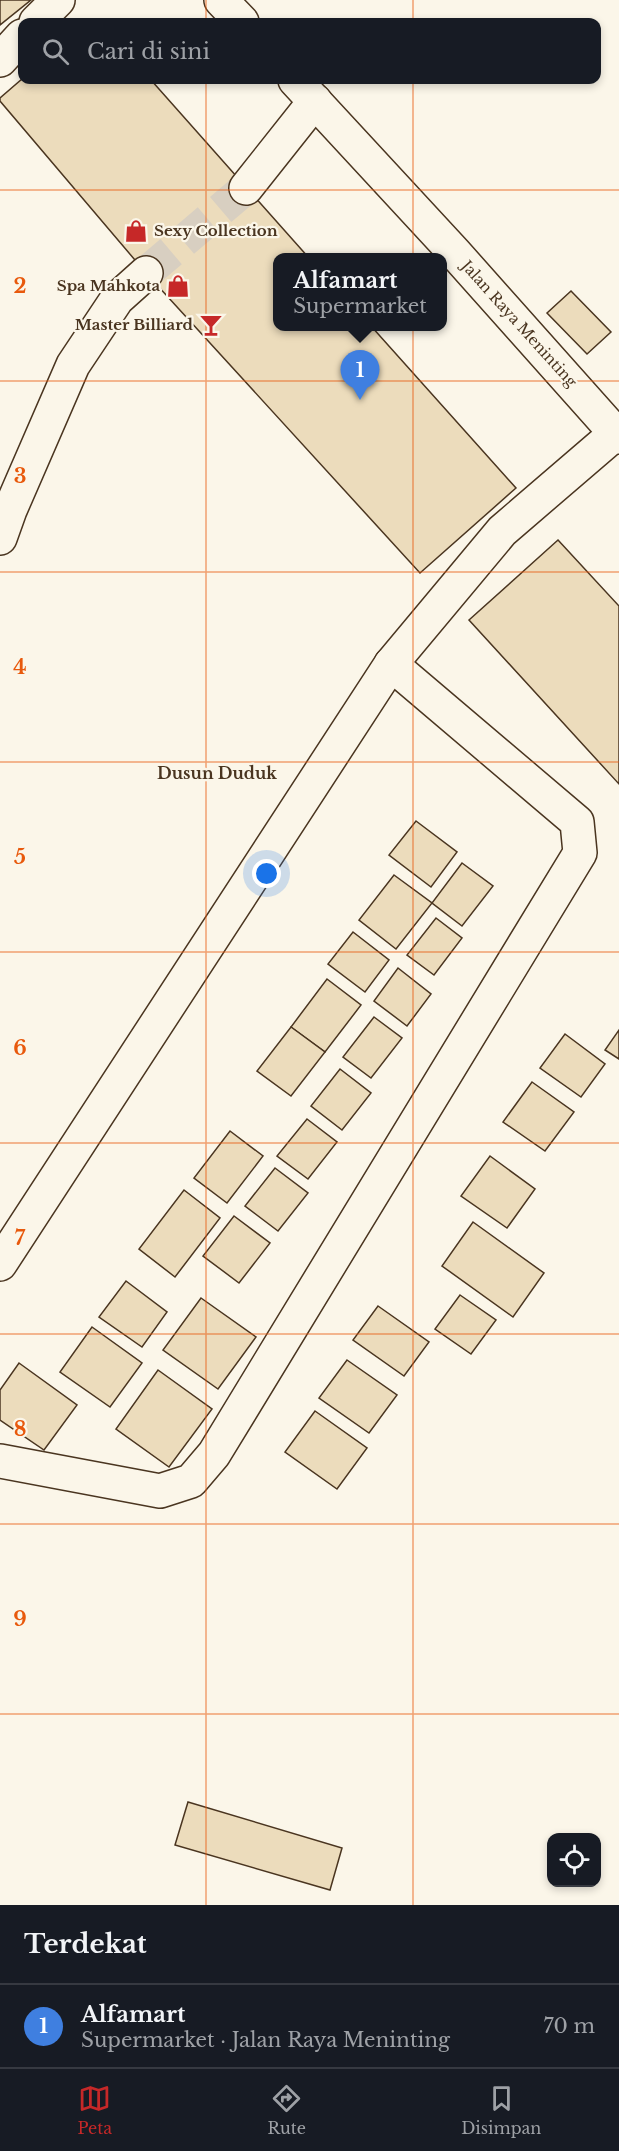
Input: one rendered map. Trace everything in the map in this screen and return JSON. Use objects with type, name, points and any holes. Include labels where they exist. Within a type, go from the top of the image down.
[{"type":"main road","points":[[40,18],[58,0]]},
{"type":"main road","points":[[0,60],[18,40]]},
{"type":"main road","points":[[246,188],[305,90]]},
{"type":"main road","name":"Jalan Raya Meninting","points":[[305,90],[455,253],[617,435]]},
{"type":"main road","points":[[0,538],[73,365],[117,299],[146,273]]},
{"type":"main road","points":[[0,1264],[391,664],[502,531],[617,435]]},
{"type":"main road","points":[[0,1461],[160,1491],[191,1481],[214,1454],[580,853],[577,822],[391,664]]},
{"type":"building","points":[[0,0],[31,0],[0,25]]},
{"type":"building","points":[[18,82],[155,84],[305,253],[273,253],[273,331],[375,331],[516,488],[420,573],[146,273],[0,101],[0,98]]},
{"type":"building","points":[[571,291],[611,332],[587,354],[547,313]]},
{"type":"building","points":[[558,540],[619,606],[619,784],[469,620]]},
{"type":"building","points":[[416,821],[457,852],[431,887],[389,855]]},
{"type":"building","points":[[462,863],[493,886],[462,926],[432,903]]},
{"type":"building","points":[[394,875],[432,903],[396,949],[359,920]]},
{"type":"building","points":[[436,918],[462,938],[434,975],[407,955]]},
{"type":"building","points":[[353,932],[389,960],[365,992],[328,964]]},
{"type":"building","points":[[398,968],[431,994],[407,1026],[374,1001]]},
{"type":"building","points":[[327,979],[361,1005],[325,1052],[291,1027]]},
{"type":"building","points":[[374,1017],[402,1038],[371,1078],[343,1057]]},
{"type":"building","points":[[291,1027],[325,1052],[291,1096],[257,1071]]},
{"type":"building","points":[[619,1030],[619,1059],[605,1050]]},
{"type":"building","points":[[565,1034],[605,1064],[581,1097],[540,1068]]},
{"type":"building","points":[[340,1069],[371,1093],[342,1130],[311,1106]]},
{"type":"building","points":[[532,1082],[574,1112],[545,1151],[503,1122]]},
{"type":"building","points":[[307,1119],[337,1142],[308,1179],[277,1156]]},
{"type":"building","points":[[230,1131],[263,1156],[227,1203],[194,1178]]},
{"type":"building","points":[[490,1156],[535,1189],[507,1228],[461,1196]]},
{"type":"building","points":[[275,1168],[308,1193],[278,1231],[245,1206]]},
{"type":"building","points":[[184,1190],[220,1218],[175,1277],[139,1249]]},
{"type":"building","points":[[234,1216],[270,1243],[239,1283],[203,1256]]},
{"type":"building","points":[[473,1222],[544,1273],[513,1317],[442,1266]]},
{"type":"building","points":[[126,1281],[167,1312],[142,1347],[99,1317]]},
{"type":"building","points":[[460,1295],[496,1320],[471,1354],[435,1329]]},
{"type":"building","points":[[201,1298],[256,1337],[218,1389],[163,1350]]},
{"type":"building","points":[[378,1306],[429,1342],[404,1376],[353,1340]]},
{"type":"building","points":[[92,1327],[142,1363],[110,1407],[60,1372]]},
{"type":"building","points":[[347,1360],[397,1395],[369,1433],[319,1398]]},
{"type":"building","points":[[19,1363],[77,1405],[44,1450],[0,1420],[0,1390]]},
{"type":"building","points":[[158,1370],[212,1409],[169,1467],[116,1429]]},
{"type":"building","points":[[315,1411],[367,1448],[337,1489],[285,1452]]},
{"type":"building","points":[[188,1802],[342,1848],[330,1890],[175,1845]]},
{"type":"tunnel","points":[[146,273],[246,188]]},
{"type":"place","name":"Sexy Collection","points":[[136,231]]},
{"type":"place","name":"Spa Mahkota","points":[[178,286]]},
{"type":"place","name":"Master Billiard","points":[[211,325]]},
{"type":"place","name":"Alfamart","points":[[360,400]]},
{"type":"district","name":"Dusun Duduk","points":[[217,773]]}]
